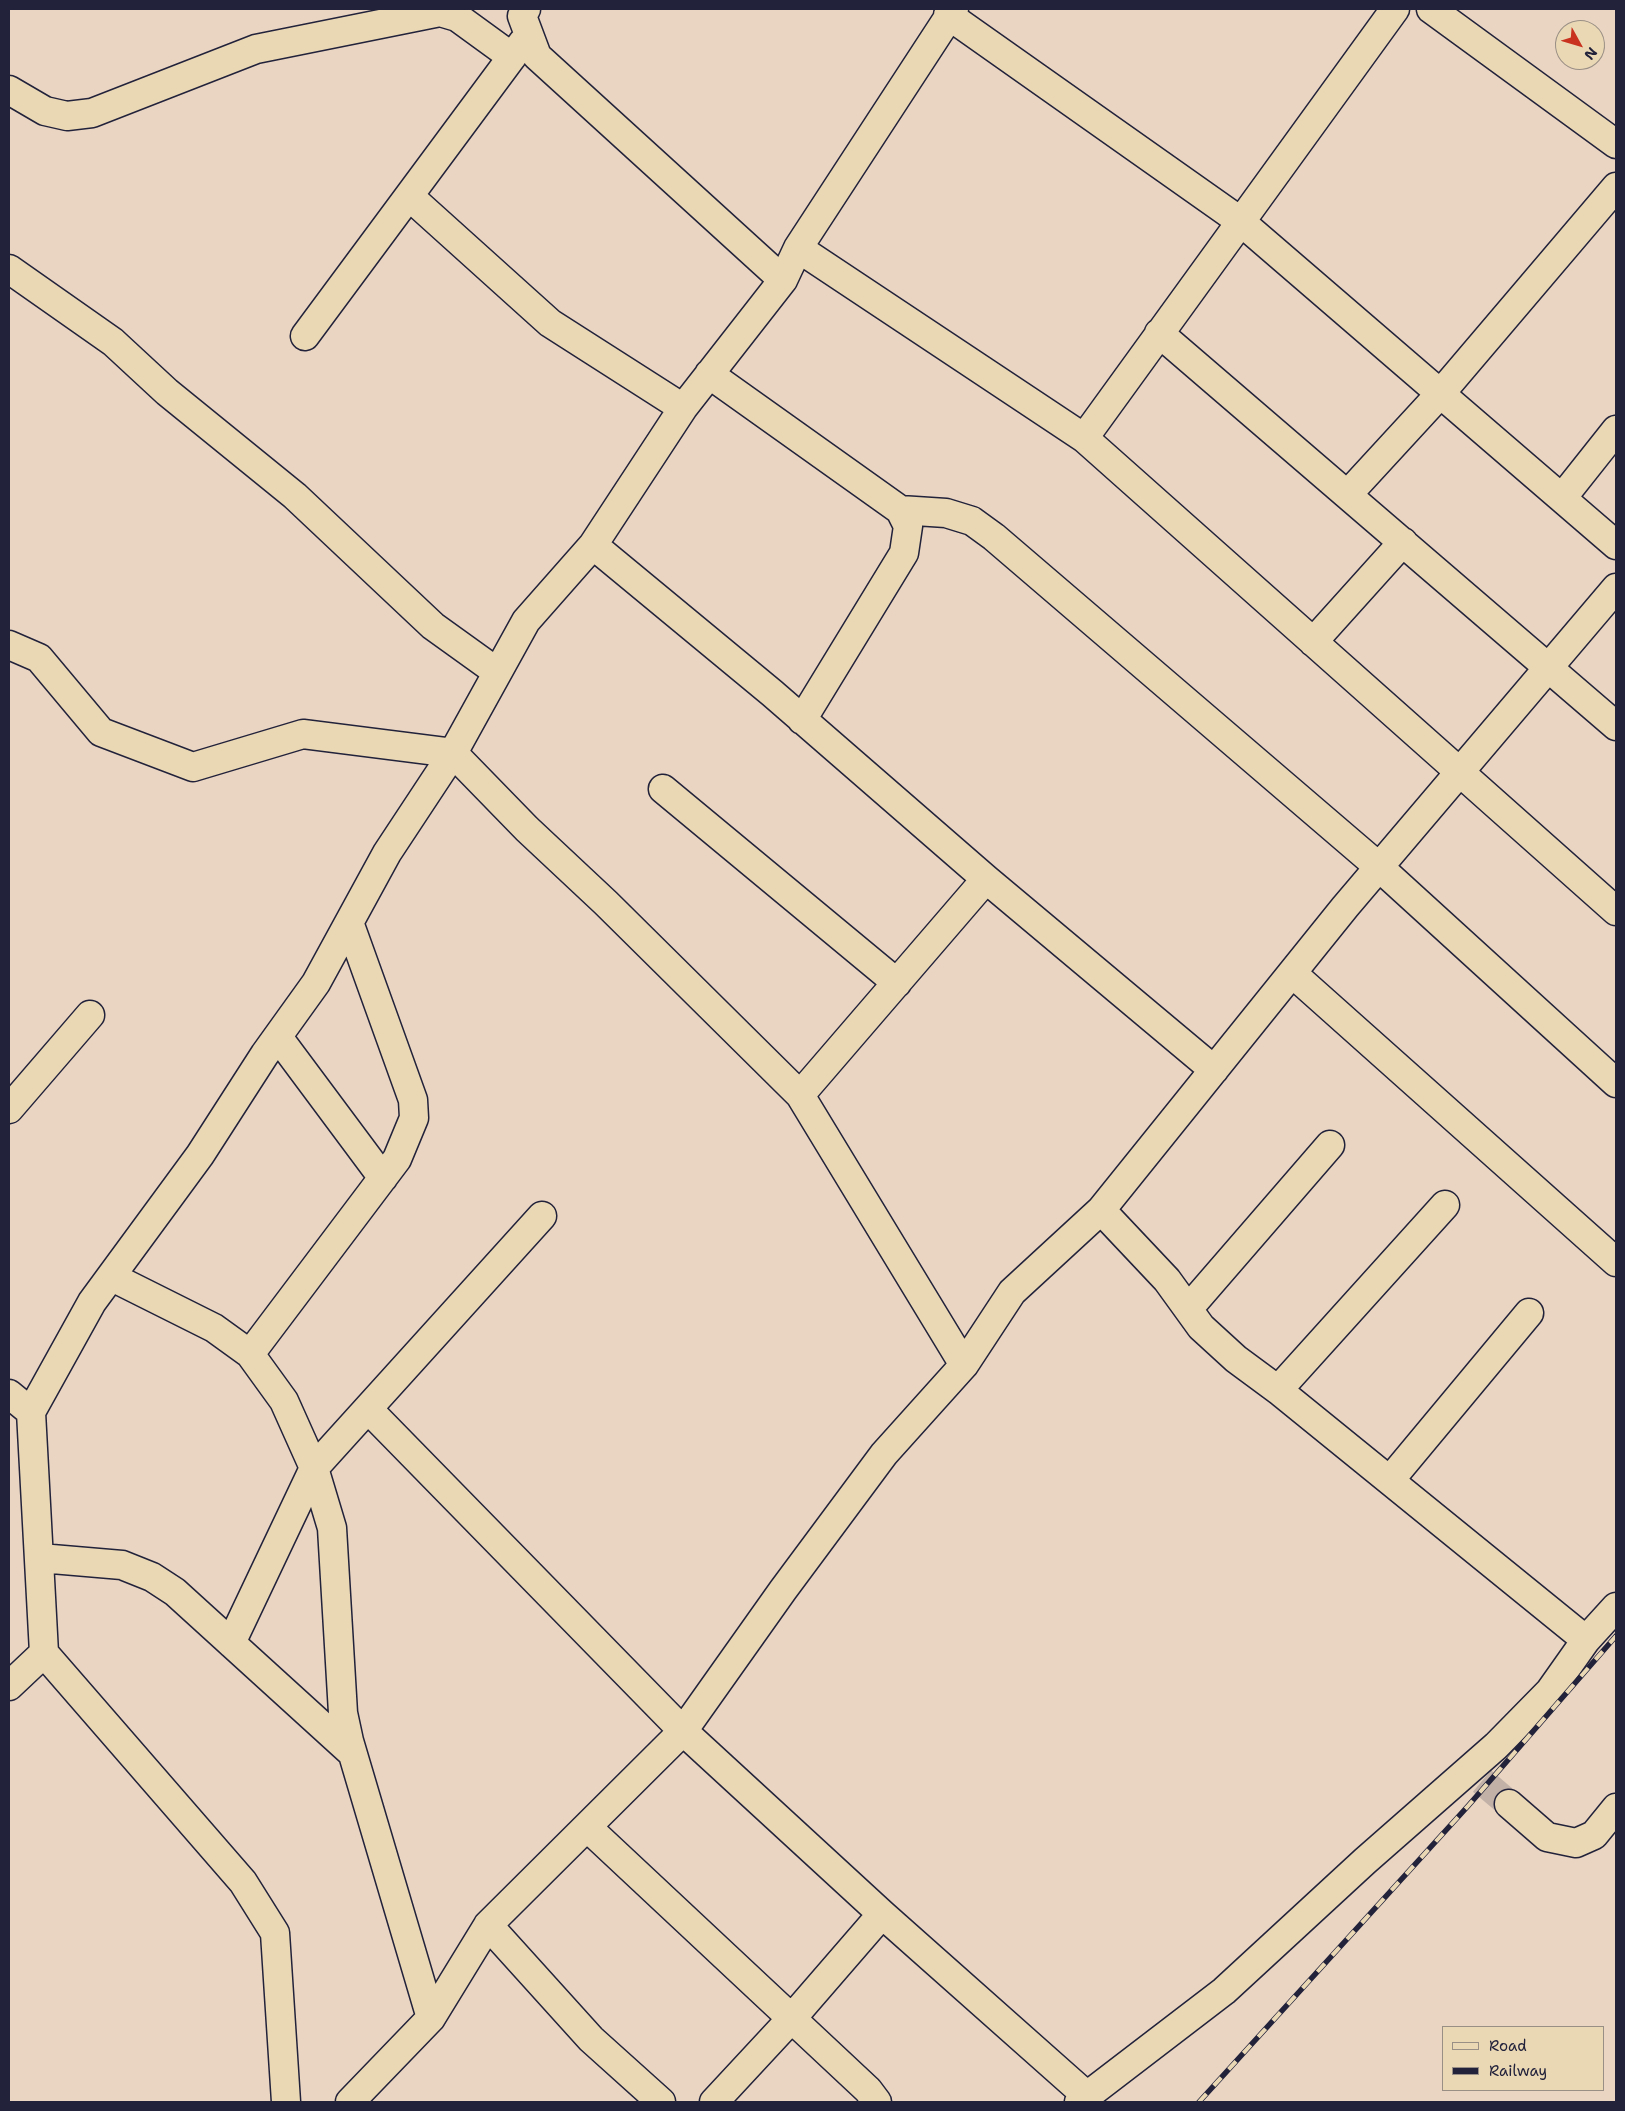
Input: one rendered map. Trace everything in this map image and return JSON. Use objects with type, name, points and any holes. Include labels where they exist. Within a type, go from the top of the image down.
[{"type":"street","points":[[1084,438],[1395,9]]},
{"type":"street","points":[[1431,9],[1616,144]]},
{"type":"street","points":[[9,90],[45,111],[67,116],[92,113],[256,49],[440,12],[457,17],[512,57]]},
{"type":"street","points":[[286,2102],[275,1933],[243,1882],[44,1653],[31,1412],[92,1302],[200,1155],[316,983],[350,925],[387,853],[453,753],[526,621],[593,545],[682,408],[783,280],[798,248],[951,12],[1240,221],[1616,545]]},
{"type":"street","points":[[527,21],[537,56],[783,280]]},
{"type":"street","points":[[305,336],[512,57],[527,21]]},
{"type":"street","points":[[1348,494],[1440,394],[1616,187]]},
{"type":"street","points":[[409,196],[550,323],[682,408]]},
{"type":"street","points":[[798,248],[1084,438],[1616,911]]},
{"type":"street","points":[[9,269],[113,342],[167,392],[295,496],[433,626],[497,672]]},
{"type":"street","points":[[1159,333],[1550,667],[1616,726]]},
{"type":"street","points":[[709,374],[900,510],[908,526],[904,553],[802,720]]},
{"type":"street","points":[[1562,498],[1616,430]]},
{"type":"street","points":[[900,510],[946,514],[972,521],[994,537],[1379,868],[1616,1083]]},
{"type":"street","points":[[1313,642],[1404,542]]},
{"type":"street","points":[[593,545],[1214,1070]]},
{"type":"street","points":[[350,2102],[430,2018],[488,1925],[683,1731],[783,1590],[884,1454],[964,1365],[1012,1292],[1102,1210],[1292,973],[1459,772],[1616,588]]},
{"type":"street","points":[[9,645],[39,658],[101,732],[193,767],[303,734],[453,753],[527,829],[606,903],[800,1096],[964,1365]]},
{"type":"street","points":[[663,789],[897,983]]},
{"type":"street","points":[[800,1096],[986,879]]},
{"type":"street","points":[[250,1354],[397,1159],[414,1118],[413,1100],[350,925]]},
{"type":"street","points":[[1292,973],[1616,1262]]},
{"type":"street","points":[[9,1109],[90,1015]]},
{"type":"street","points":[[278,1037],[383,1178]]},
{"type":"street","points":[[1188,1309],[1330,1145]]},
{"type":"street","points":[[1278,1390],[1445,1204]]},
{"type":"street","points":[[1102,1210],[1167,1280],[1201,1327],[1236,1359],[1278,1390],[1586,1640]]},
{"type":"street","points":[[231,1643],[314,1468],[542,1216]]},
{"type":"street","points":[[112,1277],[214,1328],[250,1354],[284,1401],[314,1468],[332,1528],[343,1713],[352,1753],[430,2018]]},
{"type":"street","points":[[1390,1480],[1529,1313]]},
{"type":"street","points":[[9,1394],[31,1412]]},
{"type":"street","points":[[368,1409],[683,1731],[1083,2099],[1224,1991],[1365,1861],[1476,1775],[1550,1691],[1586,1640],[1616,1607]]},
{"type":"street","points":[[40,1558],[122,1565],[152,1577],[175,1592],[352,1753]]},
{"type":"street","points":[[9,1686],[44,1653]]},
{"type":"street","points":[[1509,1804],[1548,1837],[1576,1843],[1594,1835],[1616,1808]]},
{"type":"street","points":[[587,1827],[868,2090],[877,2102]]},
{"type":"street","points":[[714,2102],[792,2018],[882,1914]]},
{"type":"street","points":[[488,1925],[591,2039],[661,2102]]},
{"type":"tunnel","points":[[1482,1781],[1509,1804]]},
{"type":"railway","points":[[1199,2102],[1468,1806],[1616,1636]]}]
